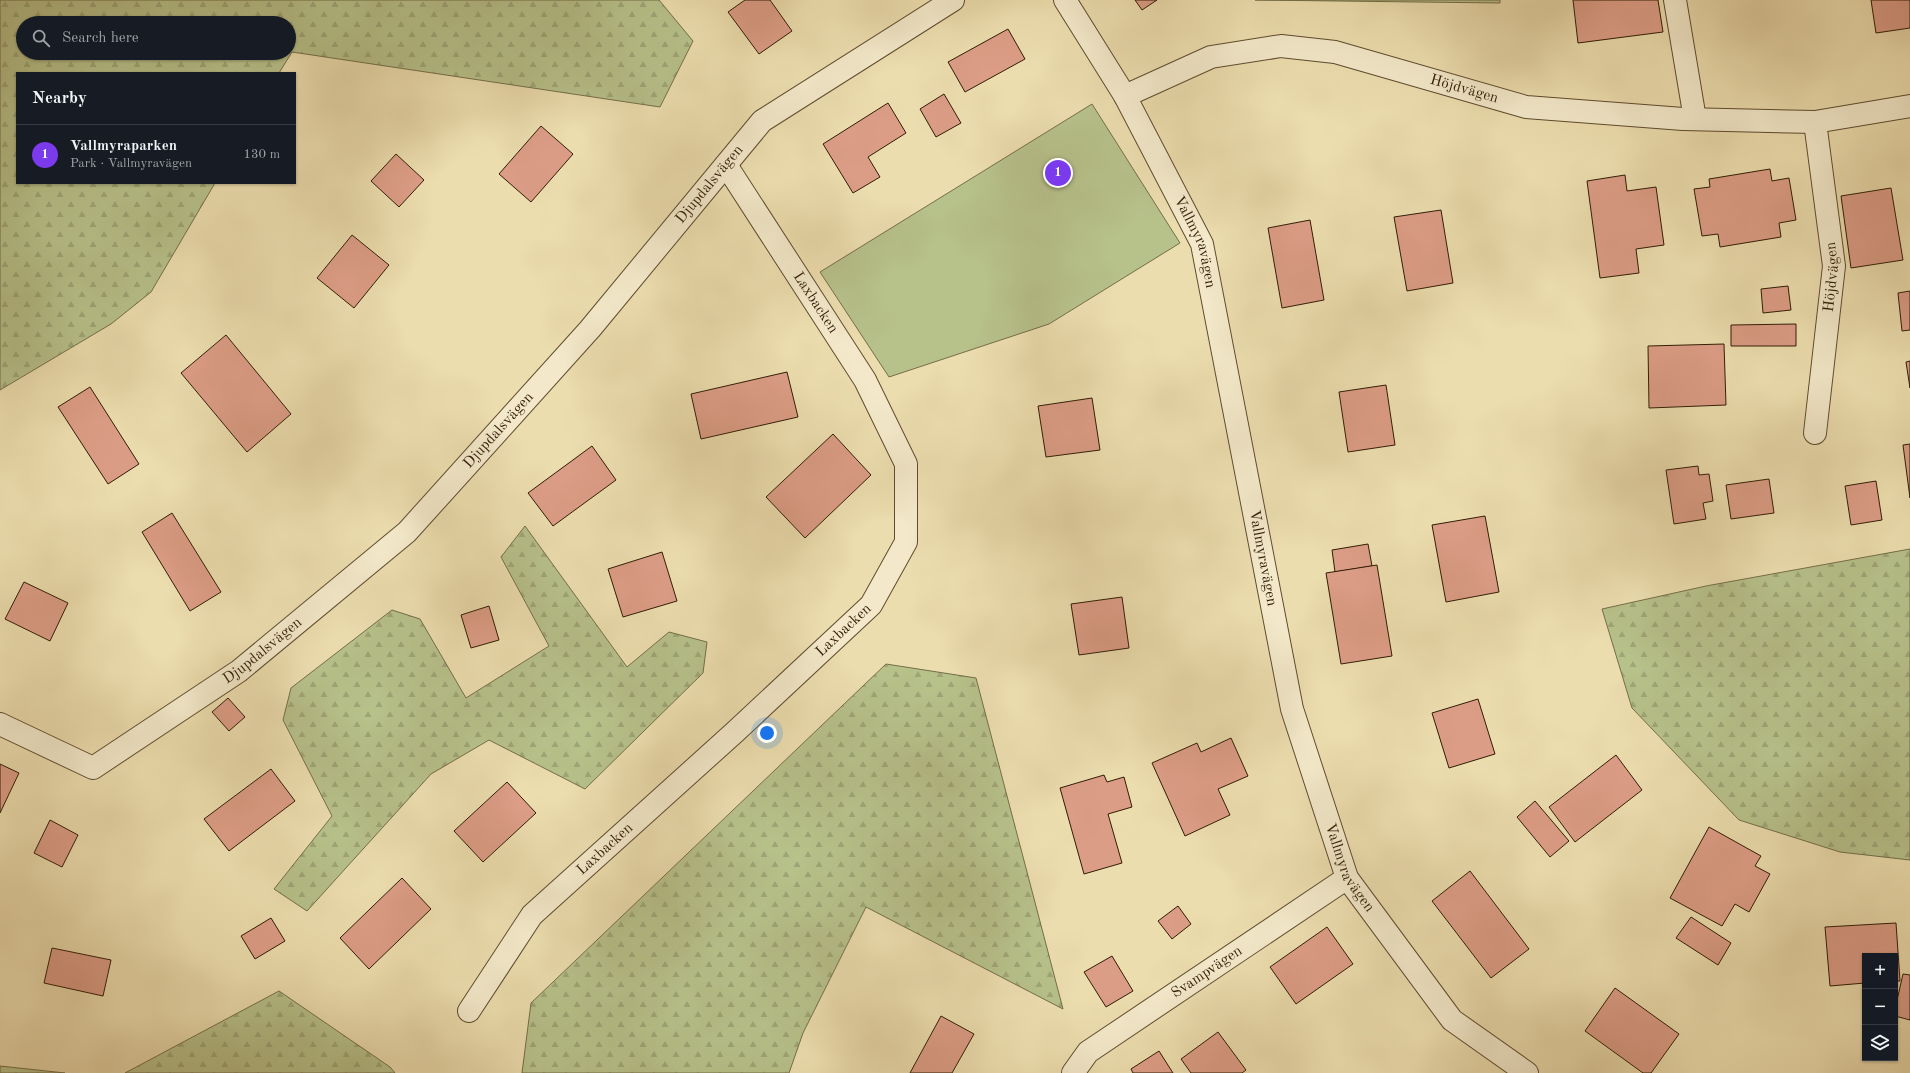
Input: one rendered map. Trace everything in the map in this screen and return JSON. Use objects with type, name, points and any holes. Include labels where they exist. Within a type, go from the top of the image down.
[{"type":"street","name":"Djupdalsvägen","points":[[0,724],[93,768],[239,671],[407,532],[590,329],[762,121],[953,0]]},
{"type":"street","name":"Vallmyravägen","points":[[1065,0],[1125,96],[1202,244],[1292,709],[1347,878],[1452,1020],[1526,1073]]},
{"type":"street","points":[[1675,0],[1695,119]]},
{"type":"street","name":"Höjdvägen","points":[[1125,96],[1211,57],[1281,46],[1335,52],[1526,107],[1695,119],[1815,122],[1910,106]]},
{"type":"street","name":"Höjdvägen","points":[[1815,122],[1834,266],[1815,433]]},
{"type":"street","name":"Laxbacken","points":[[469,1011],[532,915],[735,732],[871,605],[906,542],[906,464],[865,380],[726,165]]},
{"type":"street","name":"Svampvägen","points":[[1074,1073],[1088,1052],[1347,878]]},
{"type":"green space","points":[[0,0],[659,0],[693,41],[660,107],[296,53],[296,16],[16,16],[16,60],[287,60],[280,72],[16,72],[16,184],[214,184],[151,292],[111,324],[0,390]]},
{"type":"green space","points":[[1255,0],[1500,0],[1500,3]]},
{"type":"green space","points":[[1092,104],[1180,243],[1049,324],[889,377],[820,272]]},
{"type":"green space","points":[[525,526],[627,667],[669,632],[707,642],[703,673],[585,789],[489,740],[431,774],[307,911],[274,889],[332,816],[283,720],[291,688],[392,610],[420,619],[466,698],[549,646],[501,557]]},
{"type":"green space","points":[[1910,549],[1910,860],[1840,852],[1739,820],[1632,708],[1602,609],[1706,586]]},
{"type":"green space","points":[[886,664],[976,678],[1063,1009],[866,907],[803,1033],[789,1073],[522,1073],[531,1003]]},
{"type":"green space","points":[[279,991],[390,1067],[395,1073],[125,1073]]},
{"type":"green space","points":[[0,1066],[65,1073],[0,1073]]},
{"type":"building","points":[[745,0],[770,0],[792,31],[759,54],[728,12]]},
{"type":"building","points":[[1135,0],[1157,0],[1142,10]]},
{"type":"building","points":[[1573,0],[1658,0],[1663,32],[1578,43]]},
{"type":"building","points":[[1871,0],[1910,0],[1910,28],[1876,33]]},
{"type":"building","points":[[1008,29],[1025,59],[965,92],[948,62]]},
{"type":"building","points":[[944,94],[961,123],[936,137],[920,109]]},
{"type":"building","points":[[888,103],[906,133],[868,157],[880,177],[853,193],[823,144]]},
{"type":"building","points":[[541,126],[573,154],[531,202],[499,174]]},
{"type":"building","points":[[396,154],[424,180],[399,207],[371,181]]},
{"type":"building","points":[[1770,169],[1772,181],[1789,178],[1796,220],[1779,223],[1781,237],[1720,247],[1718,234],[1702,236],[1694,189],[1710,187],[1709,179]]},
{"type":"building","points":[[1625,175],[1627,191],[1656,187],[1664,245],[1636,249],[1639,273],[1600,278],[1587,181]]},
{"type":"building","points":[[1891,188],[1903,260],[1851,268],[1841,196]]},
{"type":"building","points":[[1441,210],[1453,283],[1407,291],[1394,217]]},
{"type":"building","points":[[1310,220],[1324,300],[1282,308],[1268,228]]},
{"type":"building","points":[[352,235],[389,265],[354,308],[317,278]]},
{"type":"building","points":[[1788,286],[1791,310],[1763,313],[1761,289]]},
{"type":"building","points":[[1910,291],[1910,330],[1902,331],[1898,293]]},
{"type":"building","points":[[1796,324],[1796,346],[1731,346],[1731,325]]},
{"type":"building","points":[[226,335],[291,414],[247,452],[181,373]]},
{"type":"building","points":[[1724,344],[1726,405],[1649,408],[1648,346]]},
{"type":"building","points":[[1910,361],[1910,388],[1906,362]]},
{"type":"building","points":[[787,372],[798,417],[701,439],[691,394]]},
{"type":"building","points":[[1386,385],[1395,445],[1348,452],[1339,392]]},
{"type":"building","points":[[90,387],[139,464],[108,484],[58,407]]},
{"type":"building","points":[[1092,398],[1100,450],[1046,457],[1038,406]]},
{"type":"building","points":[[833,434],[871,475],[805,538],[766,497]]},
{"type":"building","points":[[1910,444],[1910,498],[1903,445]]},
{"type":"building","points":[[592,446],[616,480],[553,526],[528,493]]},
{"type":"building","points":[[1698,466],[1699,475],[1709,474],[1713,501],[1703,503],[1706,519],[1674,524],[1666,470]]},
{"type":"building","points":[[1769,479],[1774,513],[1731,519],[1726,485]]},
{"type":"building","points":[[1876,481],[1882,520],[1851,525],[1845,486]]},
{"type":"building","points":[[172,513],[221,592],[190,611],[142,532]]},
{"type":"building","points":[[1485,516],[1499,592],[1446,602],[1432,525]]},
{"type":"building","points":[[1368,544],[1372,566],[1335,572],[1332,550]]},
{"type":"building","points":[[662,552],[677,601],[623,617],[608,569]]},
{"type":"building","points":[[1377,565],[1392,656],[1341,664],[1326,573]]},
{"type":"building","points":[[24,582],[68,603],[50,641],[5,619]]},
{"type":"building","points":[[1122,597],[1129,648],[1079,655],[1071,604]]},
{"type":"building","points":[[489,606],[499,640],[471,648],[461,615]]},
{"type":"building","points":[[228,698],[245,717],[229,731],[212,712]]},
{"type":"building","points":[[1478,699],[1495,754],[1449,768],[1432,713]]},
{"type":"building","points":[[1231,738],[1248,776],[1218,789],[1230,815],[1185,836],[1152,763],[1197,743],[1201,752]]},
{"type":"building","points":[[1616,755],[1642,790],[1575,842],[1549,807]]},
{"type":"building","points":[[0,764],[19,773],[0,813]]},
{"type":"building","points":[[271,769],[295,801],[229,851],[204,819]]},
{"type":"building","points":[[1104,775],[1107,782],[1124,777],[1132,807],[1108,814],[1122,863],[1084,874],[1060,788]]},
{"type":"building","points":[[507,782],[536,813],[483,862],[454,831]]},
{"type":"building","points":[[1535,801],[1569,841],[1550,857],[1517,817]]},
{"type":"building","points":[[50,820],[78,835],[62,867],[34,853]]},
{"type":"building","points":[[1709,827],[1761,856],[1755,866],[1770,874],[1749,912],[1735,904],[1722,926],[1670,898]]},
{"type":"building","points":[[1470,871],[1529,949],[1491,978],[1432,901]]},
{"type":"building","points":[[402,878],[431,909],[369,969],[340,938]]},
{"type":"building","points":[[1178,906],[1191,924],[1172,939],[1158,921]]},
{"type":"building","points":[[1691,917],[1731,943],[1718,965],[1676,938]]},
{"type":"building","points":[[271,918],[285,941],[255,959],[241,936]]},
{"type":"building","points":[[1896,923],[1900,981],[1898,981],[1898,953],[1862,953],[1862,983],[1830,986],[1825,927]]},
{"type":"building","points":[[1327,927],[1353,964],[1296,1004],[1270,967]]},
{"type":"building","points":[[52,948],[111,960],[103,996],[44,983]]},
{"type":"building","points":[[1112,956],[1133,991],[1106,1007],[1084,972]]},
{"type":"building","points":[[1903,974],[1910,975],[1910,1020],[1898,1017],[1898,996]]},
{"type":"building","points":[[1615,988],[1679,1034],[1651,1073],[1643,1073],[1585,1031]]},
{"type":"building","points":[[941,1016],[974,1034],[952,1073],[910,1073]]},
{"type":"building","points":[[1218,1032],[1246,1070],[1242,1073],[1191,1073],[1181,1059]]},
{"type":"building","points":[[1159,1051],[1173,1073],[1133,1073],[1131,1069]]},
{"type":"place","name":"Vallmyraparken","points":[[1058,173]]}]
